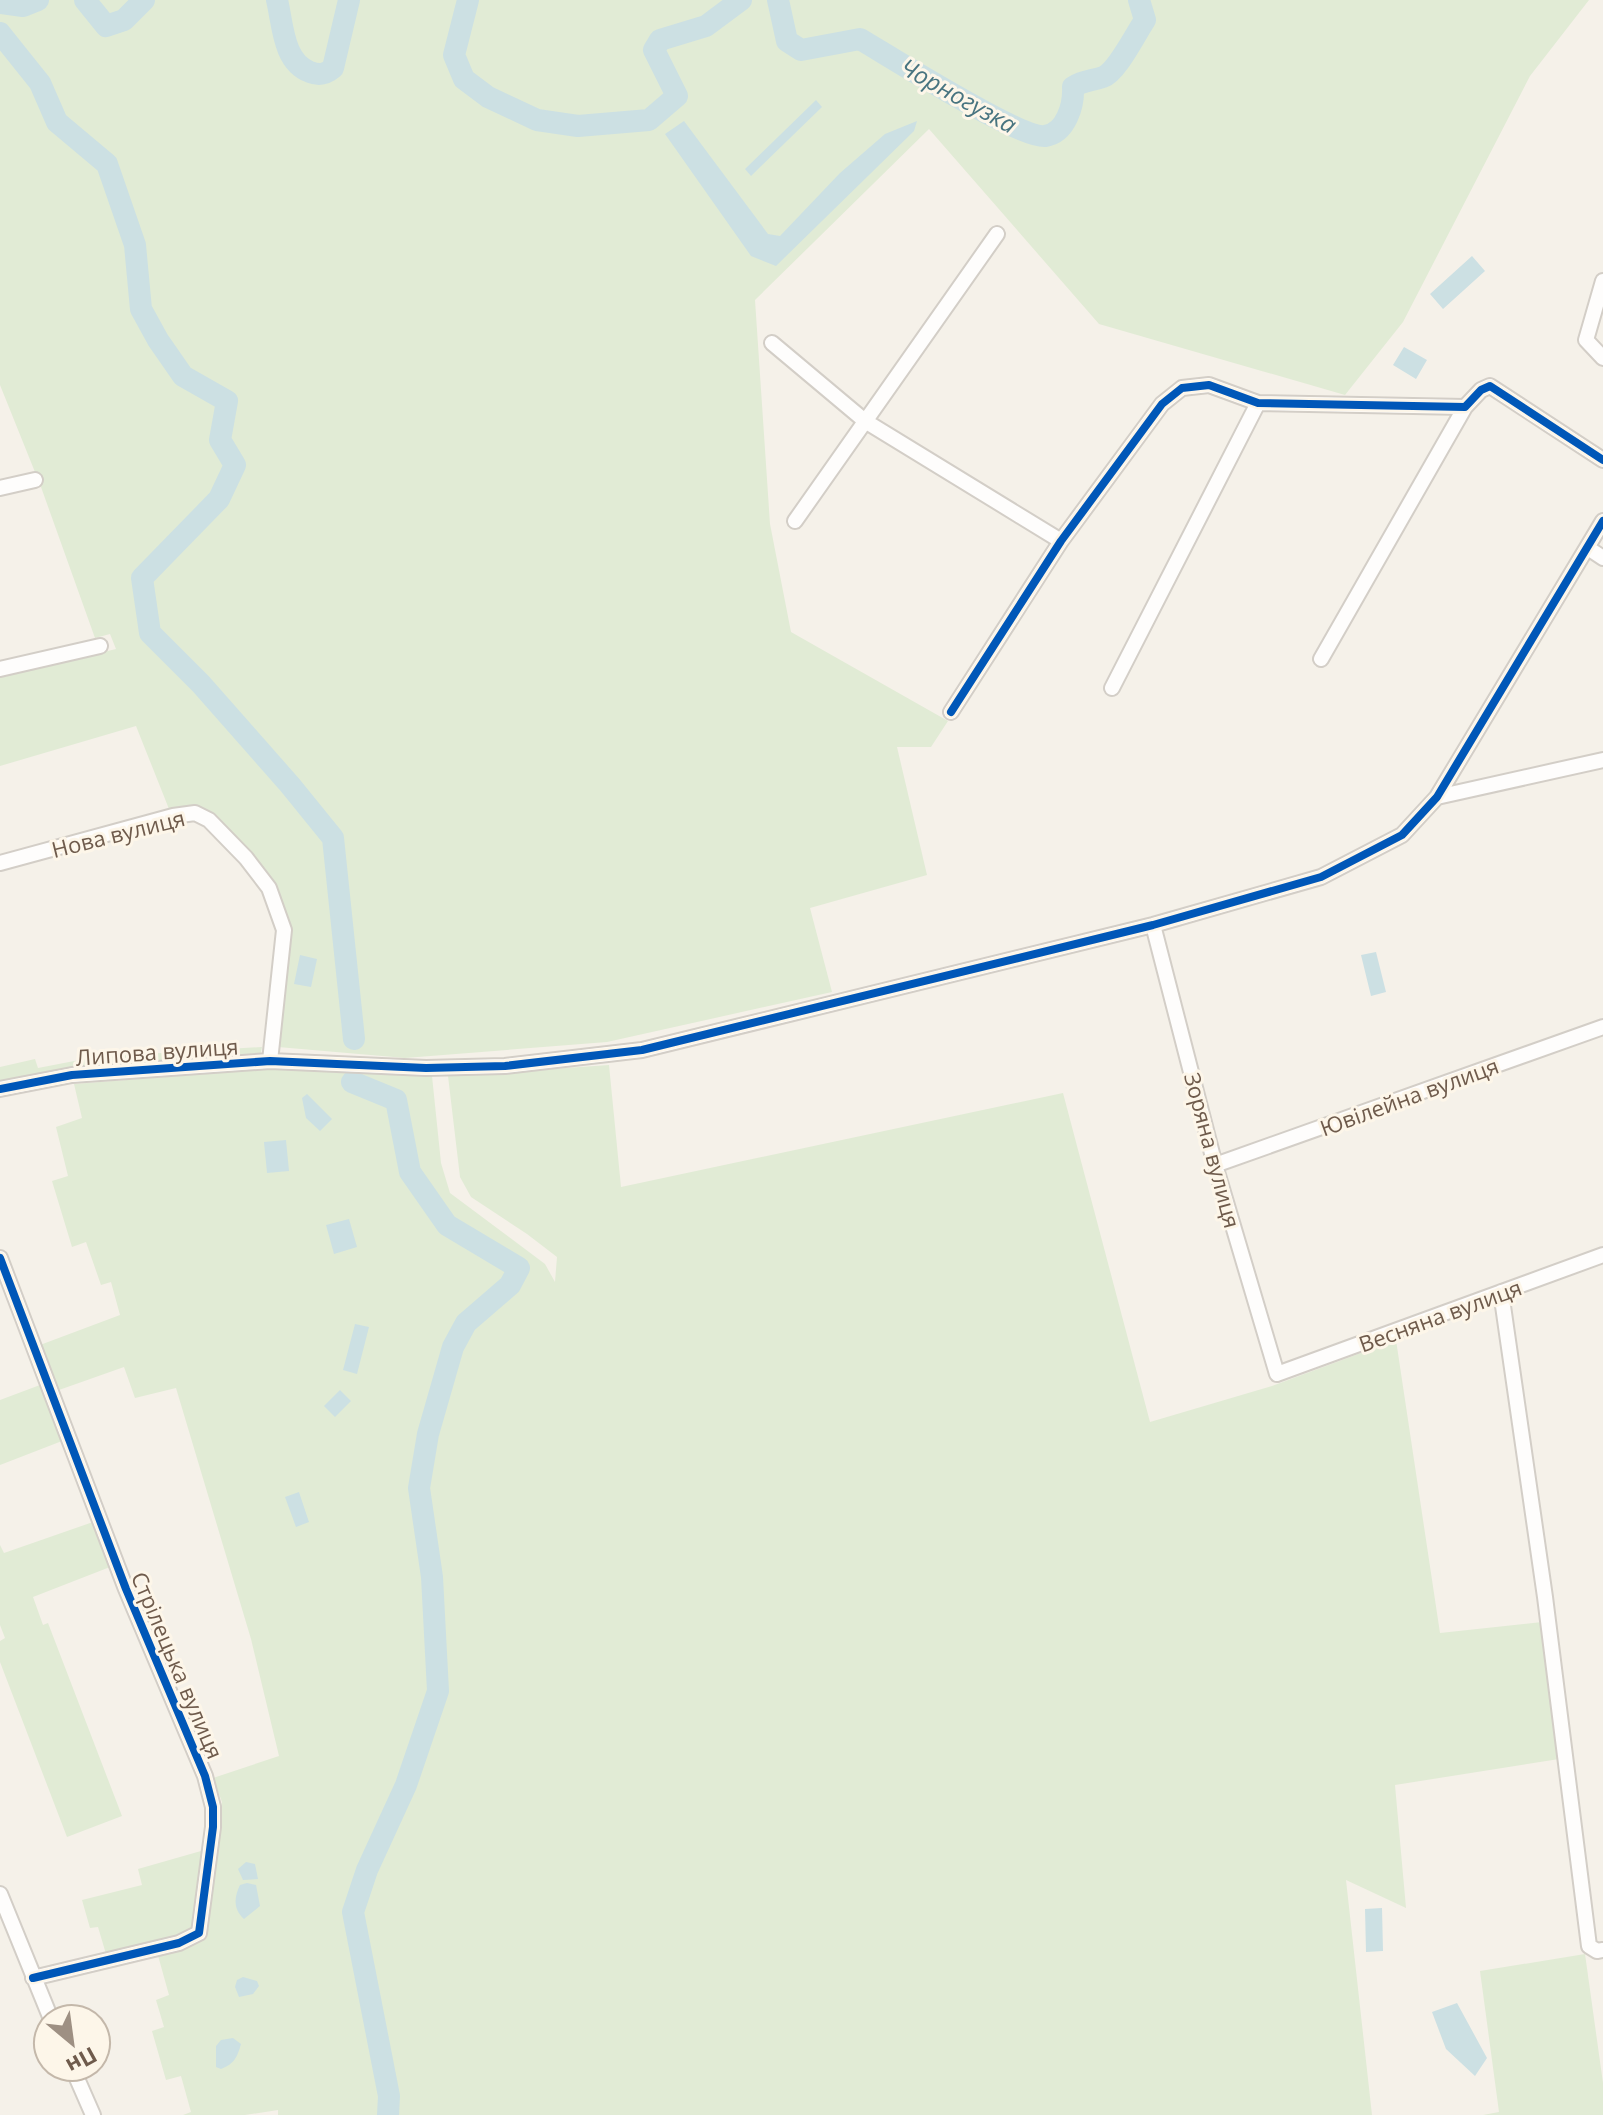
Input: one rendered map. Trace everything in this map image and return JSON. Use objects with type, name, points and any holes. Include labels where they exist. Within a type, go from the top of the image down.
[{"type":"street","points":[[795,521],[997,234]]},
{"type":"street","points":[[1603,281],[1586,340],[1603,358]]},
{"type":"street","points":[[772,343],[865,421],[1061,541]]},
{"type":"street","points":[[951,712],[1061,541],[1162,404],[1182,388],[1209,385],[1258,403],[1465,407]]},
{"type":"street","points":[[1321,659],[1465,407],[1481,390],[1490,386],[1603,460]]},
{"type":"street","points":[[1112,688],[1258,403]]},
{"type":"street","points":[[0,488],[35,480]]},
{"type":"street","name":"Липова вулиця","points":[[0,1089],[72,1075],[270,1061],[426,1068],[505,1066],[642,1050],[1153,925],[1321,877],[1402,835],[1437,797],[1603,521]]},
{"type":"street","points":[[1588,548],[1603,558]]},
{"type":"street","points":[[0,669],[100,646]]},
{"type":"street","points":[[1437,797],[1603,760]]},
{"type":"street","name":"Нова вулиця","points":[[0,863],[173,816],[195,813],[209,820],[246,858],[269,888],[284,930],[270,1061]]},
{"type":"street","name":"Зоряна вулиця","points":[[1153,925],[1215,1165],[1277,1374]]},
{"type":"street","name":"Ювілейна вулиця","points":[[1215,1165],[1603,1027]]},
{"type":"street","name":"Весняна вулиця","points":[[1277,1374],[1603,1255]]},
{"type":"street","name":"Стрілецька вулиця","points":[[0,1258],[126,1589],[205,1776],[213,1807],[211,1849],[199,1933],[179,1943],[33,1978]]},
{"type":"street","points":[[1501,1292],[1545,1597],[1589,1946],[1597,1951],[1603,1950]]},
{"type":"street","points":[[0,1894],[44,2003]]},
{"type":"street","points":[[79,2083],[93,2115]]},
{"type":"green space","points":[[0,0],[1589,0],[1530,76],[1403,322],[1345,395],[1099,324],[929,129],[755,300],[770,524],[791,632],[948,721],[931,747],[897,747],[927,875],[810,908],[832,992],[607,1042],[405,1058],[278,1047],[292,930],[276,885],[251,851],[212,815],[194,806],[169,809],[136,726],[0,766],[0,677],[116,649],[110,634],[95,638],[41,487],[0,385]]},
{"type":"green space","points":[[262,1047],[260,1056],[0,1083],[0,1067],[35,1059],[38,1068],[95,1057]]},
{"type":"green space","points":[[609,1065],[621,1187],[1063,1093],[1150,1422],[1272,1386],[1396,1340],[1440,1633],[1542,1622],[1559,1759],[1395,1785],[1406,1908],[1346,1880],[1372,2115],[278,2115],[278,2110],[245,2115],[183,2115],[191,2112],[181,2076],[166,2080],[152,2031],[164,2027],[156,2000],[169,1995],[157,1952],[192,1943],[215,1851],[222,1802],[213,1778],[279,1756],[251,1639],[176,1388],[135,1398],[124,1367],[59,1390],[40,1345],[120,1315],[111,1282],[101,1285],[86,1242],[72,1247],[52,1181],[68,1176],[56,1127],[82,1118],[74,1084],[268,1069],[432,1076],[441,1163],[450,1193],[545,1264],[555,1282],[557,1257],[471,1197],[460,1177],[448,1076]]},
{"type":"green space","points":[[40,1385],[62,1441],[0,1465],[0,1400]]},
{"type":"green space","points":[[93,1522],[110,1567],[33,1597],[43,1625],[48,1623],[122,1816],[67,1837],[0,1662],[0,1641],[5,1638],[0,1625],[0,1545],[4,1553]]},
{"type":"green space","points":[[208,1849],[199,1923],[189,1937],[106,1954],[98,1927],[90,1928],[82,1900],[142,1885],[138,1869]]},
{"type":"green space","points":[[1585,1954],[1603,2083],[1603,2115],[1483,2115],[1499,2112],[1480,1971]]},
{"type":"shaded area","points":[[816,100],[822,107],[751,176],[745,169]]},
{"type":"shaded area","points":[[684,121],[768,234],[780,236],[840,173],[885,134],[917,121],[914,131],[776,266],[751,256],[665,134]]},
{"type":"shaded area","points":[[1472,256],[1485,271],[1443,309],[1430,294]]},
{"type":"shaded area","points":[[1404,347],[1427,360],[1416,379],[1393,365]]},
{"type":"shaded area","points":[[1376,952],[1386,992],[1371,996],[1361,955]]},
{"type":"shaded area","points":[[300,955],[317,959],[311,987],[294,984]]},
{"type":"shaded area","points":[[307,1094],[332,1119],[320,1131],[306,1118],[302,1098]]},
{"type":"shaded area","points":[[286,1140],[289,1171],[267,1173],[264,1142]]},
{"type":"shaded area","points":[[349,1219],[357,1247],[334,1254],[326,1225]]},
{"type":"shaded area","points":[[355,1324],[369,1327],[357,1374],[343,1370]]},
{"type":"shaded area","points":[[340,1390],[351,1401],[335,1417],[324,1406]]},
{"type":"shaded area","points":[[299,1492],[309,1522],[296,1527],[285,1497]]},
{"type":"shaded area","points":[[246,1862],[255,1864],[258,1879],[243,1880],[238,1869]]},
{"type":"shaded area","points":[[240,1885],[256,1885],[260,1906],[244,1919],[236,1907],[236,1898]]},
{"type":"shaded area","points":[[1382,1908],[1383,1951],[1366,1952],[1365,1909]]},
{"type":"shaded area","points":[[243,1977],[257,1981],[259,1986],[253,1994],[239,1997],[235,1987],[237,1980]]},
{"type":"shaded area","points":[[1457,2003],[1487,2058],[1475,2076],[1446,2049],[1432,2012]]},
{"type":"shaded area","points":[[233,2038],[241,2044],[236,2057],[221,2069],[216,2067],[216,2046],[221,2040]]},
{"type":"waterway","name":"Чорногузка","points":[[0,3],[23,6],[38,0]]},
{"type":"waterway","name":"Чорногузка","points":[[85,0],[106,26],[124,20],[144,0]]},
{"type":"waterway","name":"Чорногузка","points":[[277,0],[283,31],[294,60],[310,72],[320,74],[333,68],[349,0]]},
{"type":"waterway","name":"Чорногузка","points":[[468,0],[454,55],[464,79],[488,97],[537,120],[578,126],[649,120],[677,96],[654,50],[660,40],[706,26],[741,0]]},
{"type":"waterway","name":"Чорногузка","points":[[778,0],[787,41],[801,50],[860,39],[983,111],[1031,133],[1045,136],[1063,124],[1072,102],[1073,87],[1103,77],[1120,60],[1145,20],[1139,0]]},
{"type":"waterway","points":[[0,33],[40,83],[57,122],[107,164],[135,245],[141,309],[158,340],[183,376],[227,401],[220,440],[235,465],[219,499],[142,578],[150,633],[201,684],[333,838],[354,1039]]},
{"type":"waterway","points":[[352,1082],[396,1100],[410,1172],[447,1225],[519,1268],[510,1285],[466,1323],[453,1347],[428,1434],[419,1488],[432,1577],[438,1691],[406,1785],[367,1870],[353,1912],[389,2096],[388,2115]]},
{"type":"cycle path","points":[[951,712],[1061,541],[1162,404],[1182,388],[1209,385],[1258,403],[1465,407],[1481,390],[1490,386],[1603,460]]},
{"type":"cycle path","points":[[0,1089],[72,1075],[270,1061],[426,1068],[505,1066],[642,1050],[1153,925],[1321,877],[1402,835],[1437,797],[1603,521]]},
{"type":"cycle path","points":[[0,1258],[126,1589],[205,1776],[213,1807],[199,1933],[179,1943],[33,1978]]}]
